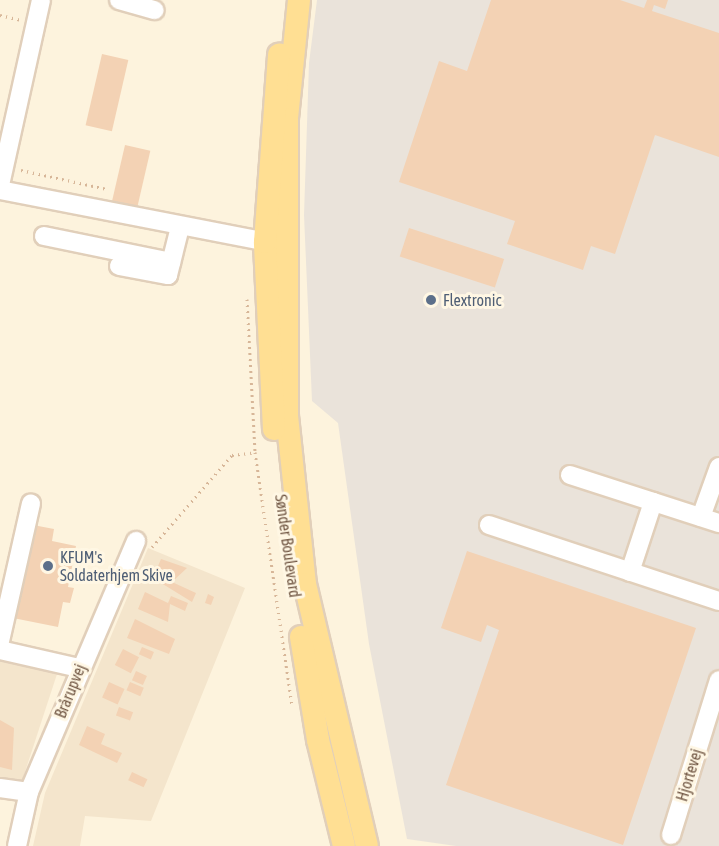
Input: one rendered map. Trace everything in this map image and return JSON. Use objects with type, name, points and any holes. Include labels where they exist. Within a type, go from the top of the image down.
[{"type":"main road","name":"Sønder Boulevard","points":[[286,0],[274,92],[275,243],[269,378],[284,535],[318,741],[345,846]]},
{"type":"main road","name":"Sønder Boulevard","points":[[298,0],[275,243],[287,416],[305,584],[367,846]]},
{"type":"street","points":[[0,185],[41,0]]},
{"type":"street","points":[[119,0],[155,10]]},
{"type":"street","points":[[0,190],[125,218],[275,243]]},
{"type":"street","points":[[118,266],[168,275],[180,227]]},
{"type":"street","points":[[44,236],[171,262]]},
{"type":"street","points":[[701,517],[718,465]]},
{"type":"street","points":[[570,475],[719,523]]},
{"type":"street","points":[[0,641],[31,502]]},
{"type":"street","points":[[630,572],[653,502]]},
{"type":"street","points":[[489,525],[719,601]]},
{"type":"street","name":"Brårupvej","points":[[17,846],[29,792],[79,668],[136,541]]},
{"type":"street","points":[[0,650],[79,668]]},
{"type":"street","name":"Hjortevej","points":[[670,835],[719,680]]},
{"type":"street","points":[[0,788],[29,792]]},
{"type":"path","points":[[0,15],[35,23]]},
{"type":"path","points":[[5,167],[107,189]]},
{"type":"path","points":[[247,292],[255,452],[293,714]]},
{"type":"path","points":[[136,541],[153,548],[232,455],[255,452]]},
{"type":"shaded area","points":[[317,0],[719,0],[719,846],[456,846],[407,839],[369,644],[338,423],[312,401],[304,215],[309,63]]},
{"type":"shaded area","points":[[148,548],[245,588],[151,821],[85,816],[80,846],[33,846],[45,793]]},
{"type":"shaded area","points":[[0,661],[57,674],[22,781],[0,778]]},
{"type":"building","points":[[491,0],[620,0],[644,8],[647,0],[668,0],[665,9],[654,5],[652,11],[719,33],[719,157],[655,135],[615,254],[591,246],[583,270],[507,244],[515,221],[399,182],[439,61],[467,71]]},
{"type":"building","points":[[102,54],[128,60],[112,131],[86,125]]},
{"type":"building","points":[[125,145],[150,151],[137,208],[112,202]]},
{"type":"building","points":[[409,228],[504,259],[495,287],[400,257]]},
{"type":"building","name":"KFUM's Soldaterhjem Skive","points":[[33,525],[54,529],[52,541],[76,546],[68,587],[74,588],[70,603],[63,602],[58,627],[13,618]]},
{"type":"building","points":[[467,551],[696,628],[623,845],[446,785],[499,630],[487,625],[481,642],[441,628]]},
{"type":"building","points":[[161,559],[187,568],[172,582],[196,593],[192,602],[153,578]]},
{"type":"building","points":[[145,592],[168,603],[171,596],[188,603],[185,611],[170,604],[168,622],[138,609]]},
{"type":"building","points":[[208,594],[214,597],[211,605],[205,603]]},
{"type":"building","points":[[135,619],[175,639],[169,654],[127,638]]},
{"type":"building","points":[[142,647],[154,652],[151,659],[139,654]]},
{"type":"building","points":[[123,649],[139,657],[131,673],[115,665]]},
{"type":"building","points":[[136,671],[147,676],[143,685],[132,680]]},
{"type":"building","points":[[109,682],[125,689],[118,704],[102,698]]},
{"type":"building","points":[[130,682],[144,688],[140,696],[126,690]]},
{"type":"building","points":[[119,707],[133,712],[130,721],[116,715]]},
{"type":"building","points":[[0,720],[14,728],[12,770],[0,767]]},
{"type":"building","points":[[87,726],[105,734],[101,744],[122,753],[117,763],[79,745]]},
{"type":"building","points":[[132,772],[147,779],[144,787],[128,780]]},
{"type":"place","name":"Flextronic","points":[[431,300]]},
{"type":"place","name":"KFUM's Soldaterhjem Skive","points":[[48,566]]}]
